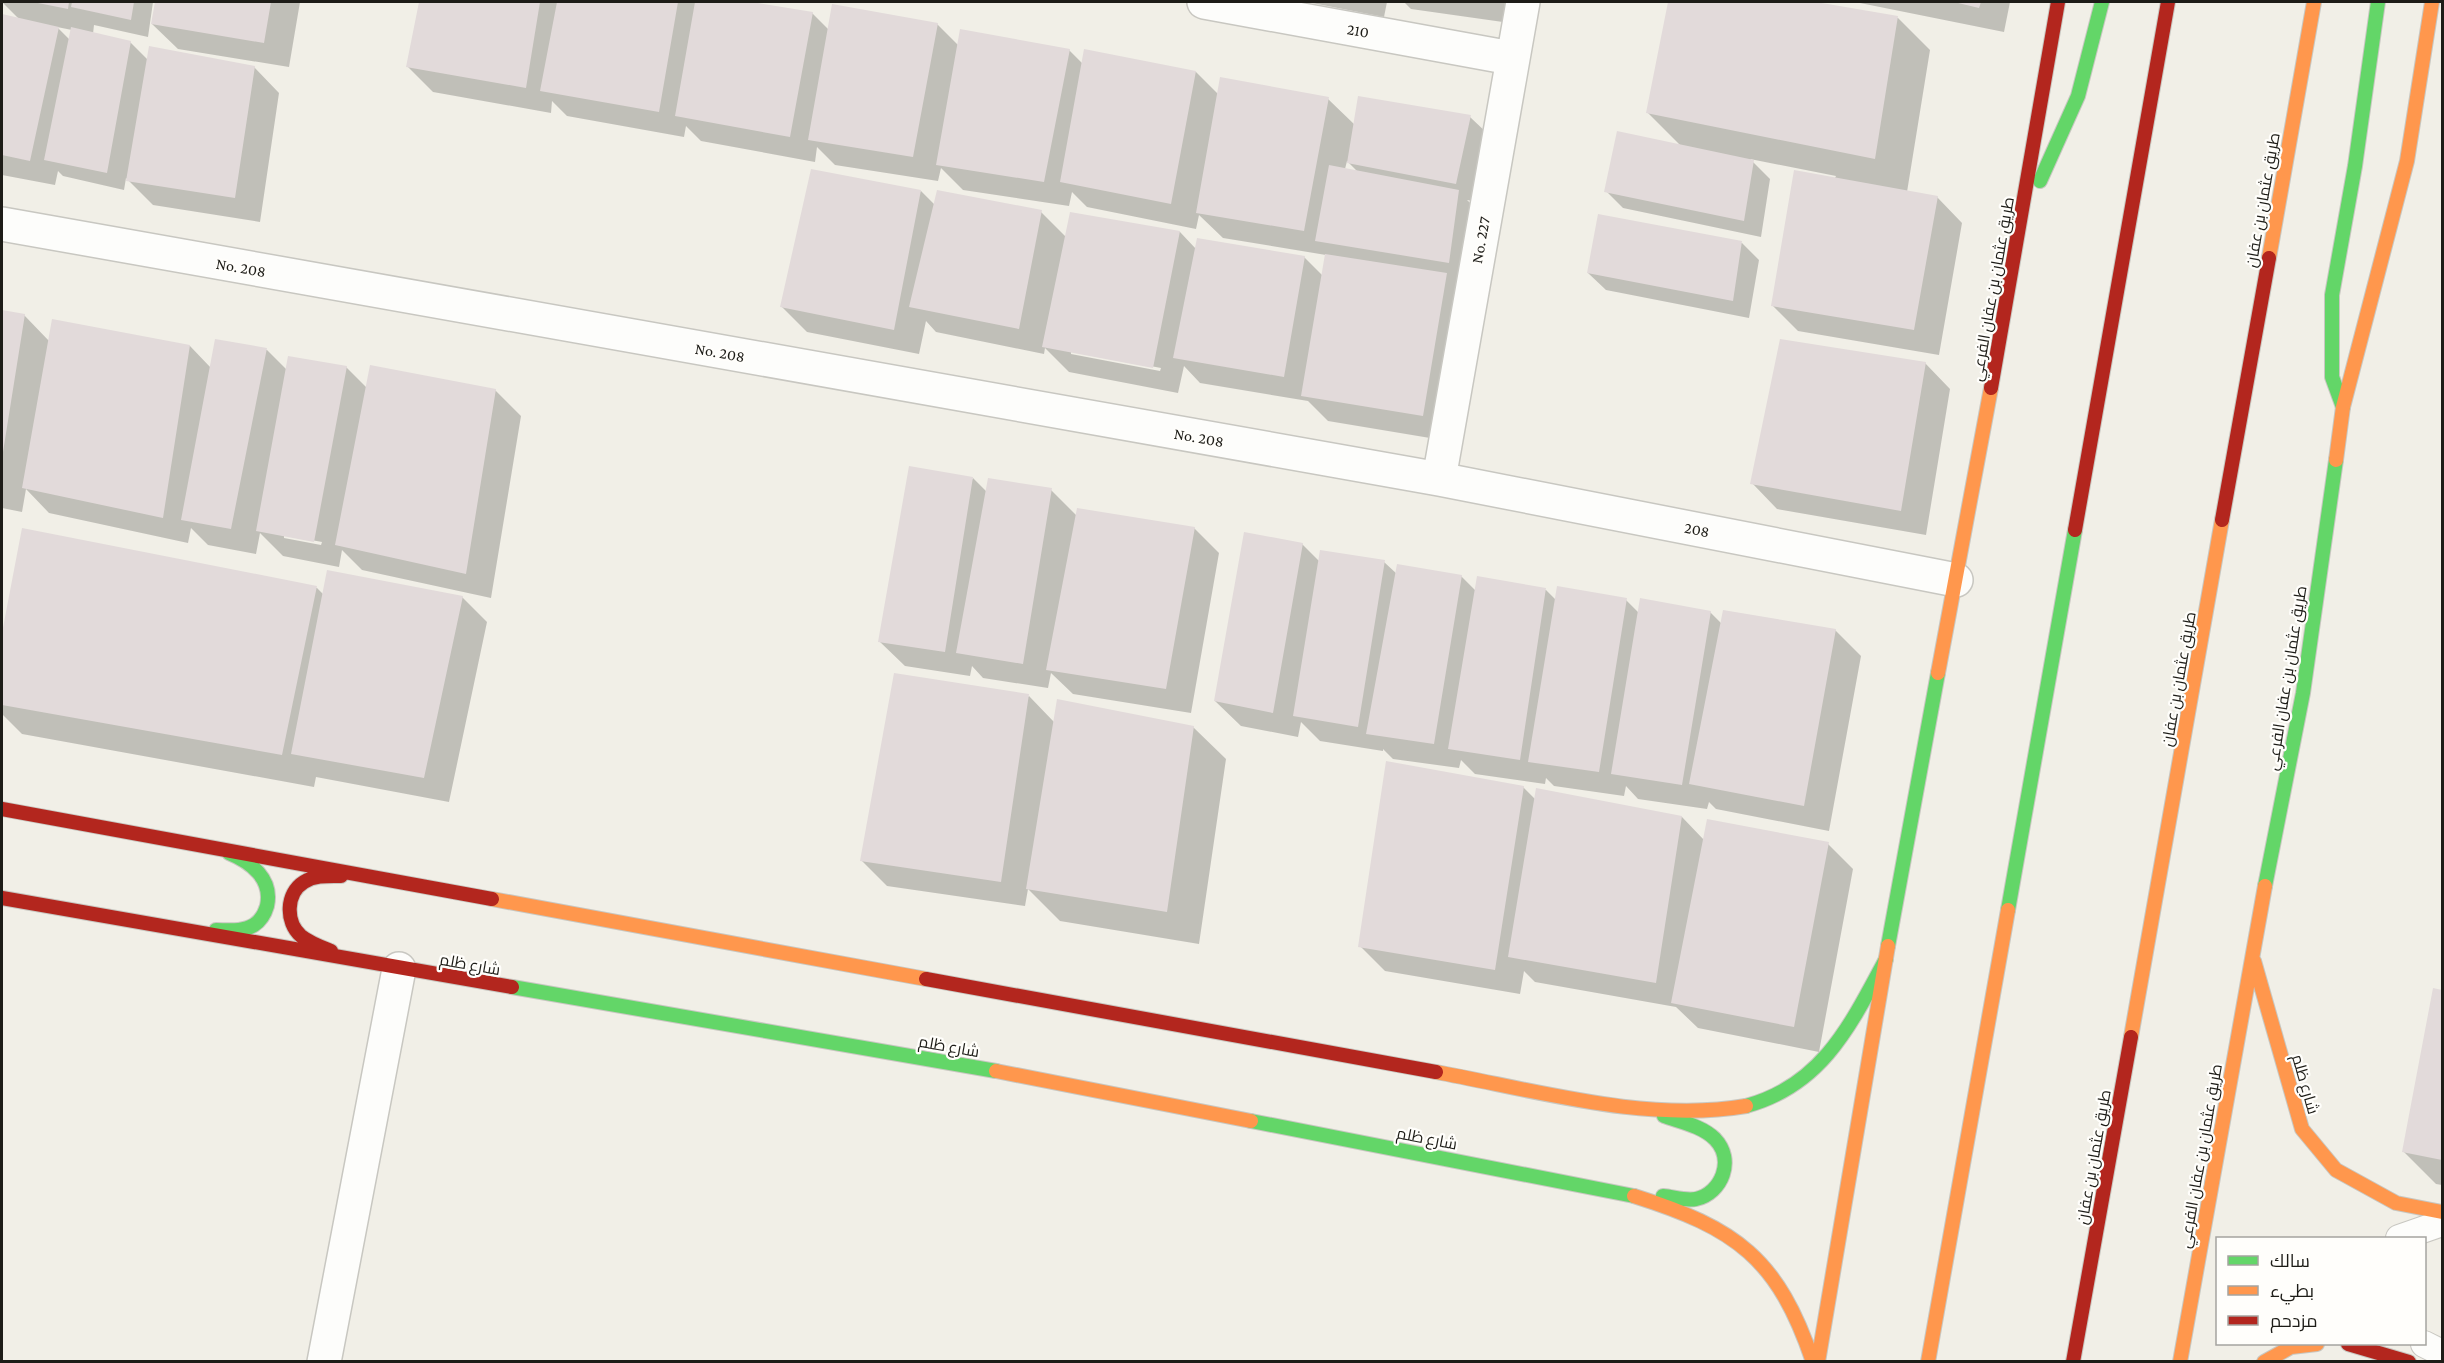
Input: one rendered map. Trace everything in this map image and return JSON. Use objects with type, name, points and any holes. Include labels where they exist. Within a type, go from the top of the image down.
[{"type":"main road","name":"طريق عثمان بن عفان الفرعي","points":[[1818,1362],[1886,959],[2021,222],[2058,2]]},
{"type":"main road","points":[[2021,222],[2078,96],[2102,2]]},
{"type":"main road","points":[[1928,1362],[2168,2]]},
{"type":"main road","name":"طريق عثمان بن عفان","points":[[2073,1362],[2314,2]]},
{"type":"main road","points":[[2343,407],[2332,377],[2330,350],[2332,295],[2355,166],[2378,2]]},
{"type":"main road","name":"طريق عثمان بن عفان الفرعي","points":[[2180,1362],[2252,954],[2303,693],[2343,407],[2407,162],[2432,2]]},
{"type":"main road","points":[[2,809],[1642,1110],[1704,1131],[1720,1147],[1726,1169],[1719,1184],[1708,1195],[1693,1200],[1631,1194]]},
{"type":"main road","points":[[191,931],[249,927],[256,924],[267,909],[268,886],[256,869],[240,857],[213,846]]},
{"type":"main road","points":[[353,961],[310,942],[298,933],[291,920],[288,905],[296,890],[309,879],[361,876]]},
{"type":"main road","name":"شارع ظلم","points":[[2,898],[353,961],[1018,1075],[1631,1194],[1708,1221],[1738,1239],[1766,1267],[1789,1300],[1806,1335],[1813,1362]]},
{"type":"main road","name":"شارع ظلم","points":[[2252,954],[2302,1129],[2336,1170],[2396,1203],[2442,1212]]},
{"type":"main road","points":[[1642,1110],[1746,1106],[1773,1099],[1807,1078],[1826,1061],[1845,1035],[1886,959]]},
{"type":"main road","points":[[2264,1362],[2291,1347],[2308,1345]]},
{"type":"main road","points":[[2351,1345],[2409,1362]]},
{"type":"street","name":"210","points":[[1204,2],[1511,58]]},
{"type":"street","name":"No. 227","points":[[1438,479],[1511,58],[1523,2]]},
{"type":"street","name":"No. 208","points":[[2,224],[1438,479]]},
{"type":"street","name":"208","points":[[1438,479],[1956,580]]},
{"type":"street","points":[[324,1362],[399,969]]},
{"type":"lane","points":[[2404,1237],[2442,1223]]},
{"type":"lane","points":[[2426,1345],[2442,1353]]},
{"type":"building","points":[[33,2],[69,2],[68,9]]},
{"type":"building","points":[[72,2],[134,2],[131,20],[71,7]]},
{"type":"building","points":[[155,2],[271,2],[264,43],[151,24]]},
{"type":"building","points":[[419,2],[540,2],[526,88],[406,67]]},
{"type":"building","points":[[557,2],[678,2],[659,112],[540,91]]},
{"type":"building","points":[[695,2],[752,2],[813,12],[790,137],[675,116]]},
{"type":"building","points":[[1668,2],[1816,2],[1898,16],[1875,159],[1646,113]]},
{"type":"building","points":[[1954,2],[1981,2],[1979,8]]},
{"type":"building","points":[[832,4],[938,23],[913,157],[808,140]]},
{"type":"building","points":[[2,14],[59,27],[30,161],[2,155]]},
{"type":"building","points":[[71,27],[131,41],[107,173],[44,160]]},
{"type":"building","points":[[960,29],[1070,49],[1044,182],[936,165]]},
{"type":"building","points":[[149,46],[255,66],[235,198],[126,181]]},
{"type":"building","points":[[1084,49],[1196,71],[1171,204],[1060,182]]},
{"type":"building","points":[[1220,77],[1329,97],[1304,231],[1196,213]]},
{"type":"building","points":[[1358,96],[1471,115],[1456,184],[1347,163]]},
{"type":"building","points":[[1617,131],[1754,160],[1744,221],[1604,192]]},
{"type":"building","points":[[1329,165],[1459,190],[1449,263],[1315,241]]},
{"type":"building","points":[[811,169],[921,190],[894,330],[780,307]]},
{"type":"building","points":[[1794,170],[1938,196],[1914,330],[1771,306]]},
{"type":"building","points":[[937,190],[1042,210],[1019,329],[909,307]]},
{"type":"building","points":[[1070,212],[1180,231],[1153,368],[1042,347]]},
{"type":"building","points":[[1598,214],[1742,241],[1733,301],[1587,273]]},
{"type":"building","points":[[1197,238],[1305,256],[1284,377],[1173,358]]},
{"type":"building","points":[[1325,254],[1447,273],[1423,416],[1301,396]]},
{"type":"building","points":[[2,310],[25,314],[3,452],[2,452]]},
{"type":"building","points":[[52,319],[190,345],[163,518],[22,488]]},
{"type":"building","points":[[215,339],[267,348],[231,529],[181,520]]},
{"type":"building","points":[[1780,339],[1926,362],[1901,511],[1750,484]]},
{"type":"building","points":[[288,356],[347,366],[314,542],[256,531]]},
{"type":"building","points":[[370,365],[496,389],[466,574],[335,545]]},
{"type":"building","points":[[909,466],[973,477],[945,652],[878,642]]},
{"type":"building","points":[[988,478],[1052,488],[1023,664],[956,653]]},
{"type":"building","points":[[1077,508],[1195,527],[1166,689],[1046,670]]},
{"type":"building","points":[[22,528],[317,586],[282,755],[2,705],[2,633]]},
{"type":"building","points":[[1244,532],[1303,543],[1273,713],[1214,701]]},
{"type":"building","points":[[1320,550],[1385,560],[1358,727],[1293,716]]},
{"type":"building","points":[[1397,564],[1462,575],[1434,744],[1366,734]]},
{"type":"building","points":[[327,570],[463,596],[424,778],[291,754]]},
{"type":"building","points":[[1477,576],[1546,588],[1520,760],[1448,749]]},
{"type":"building","points":[[1557,586],[1627,598],[1599,772],[1528,762]]},
{"type":"building","points":[[1640,598],[1711,611],[1682,785],[1611,774]]},
{"type":"building","points":[[1723,610],[1836,629],[1804,806],[1689,784]]},
{"type":"building","points":[[894,673],[1029,694],[1001,882],[860,861]]},
{"type":"building","points":[[1057,699],[1194,726],[1167,912],[1026,889]]},
{"type":"building","points":[[1386,761],[1524,786],[1495,970],[1358,947]]},
{"type":"building","points":[[1536,788],[1682,816],[1656,983],[1508,957]]},
{"type":"building","points":[[1707,819],[1829,842],[1794,1027],[1671,1003]]},
{"type":"building","points":[[2433,988],[2442,990],[2442,1160],[2402,1152]]},
{"type":"traffic: fast","points":[[2040,181],[2078,96],[2102,2]]},
{"type":"traffic: fast","points":[[2343,407],[2332,377],[2332,295],[2355,166],[2378,2]]},
{"type":"traffic: fast","points":[[2265,886],[2303,693],[2336,460]]},
{"type":"traffic: fast","points":[[2008,910],[2075,530]]},
{"type":"traffic: fast","points":[[1888,946],[1938,673]]},
{"type":"traffic: fast","points":[[216,930],[250,927],[260,919],[267,906],[267,888],[258,873],[245,861],[229,853]]},
{"type":"traffic: fast","points":[[1746,1106],[1773,1096],[1795,1083],[1815,1067],[1847,1029],[1886,959]]},
{"type":"traffic: fast","points":[[512,987],[996,1071]]},
{"type":"traffic: fast","points":[[1663,1196],[1684,1199],[1705,1196],[1719,1183],[1725,1166],[1721,1147],[1715,1139],[1691,1125],[1664,1116]]},
{"type":"traffic: fast","points":[[1251,1121],[1634,1196]]},
{"type":"traffic: slow","points":[[2269,258],[2314,2]]},
{"type":"traffic: slow","points":[[2336,460],[2343,407],[2407,161],[2432,2]]},
{"type":"traffic: slow","points":[[1938,673],[1991,388]]},
{"type":"traffic: slow","points":[[2131,1037],[2222,520]]},
{"type":"traffic: slow","points":[[2180,1362],[2265,886]]},
{"type":"traffic: slow","points":[[492,899],[926,979]]},
{"type":"traffic: slow","points":[[1928,1362],[2008,910]]},
{"type":"traffic: slow","points":[[1818,1362],[1888,946]]},
{"type":"traffic: slow","points":[[2254,961],[2302,1129],[2336,1170],[2396,1203],[2442,1212]]},
{"type":"traffic: slow","points":[[996,1071],[1251,1121]]},
{"type":"traffic: slow","points":[[1436,1072],[1551,1095],[1630,1107],[1708,1110],[1746,1106]]},
{"type":"traffic: slow","points":[[1634,1196],[1700,1221],[1726,1235],[1749,1252],[1768,1272],[1785,1297],[1813,1362]]},
{"type":"traffic: slow","points":[[2264,1362],[2291,1347],[2308,1345]]},
{"type":"traffic: jam","points":[[1991,388],[2058,2]]},
{"type":"traffic: jam","points":[[2075,530],[2168,2]]},
{"type":"traffic: jam","points":[[2222,520],[2269,258]]},
{"type":"traffic: jam","points":[[2,809],[492,899]]},
{"type":"traffic: jam","points":[[331,951],[312,943],[296,930],[290,916],[291,900],[298,887],[308,880],[317,877],[341,876]]},
{"type":"traffic: jam","points":[[2,898],[512,987]]},
{"type":"traffic: jam","points":[[926,979],[1436,1072]]},
{"type":"traffic: jam","points":[[2073,1362],[2131,1037]]},
{"type":"traffic: jam","points":[[2351,1345],[2409,1362]]}]
